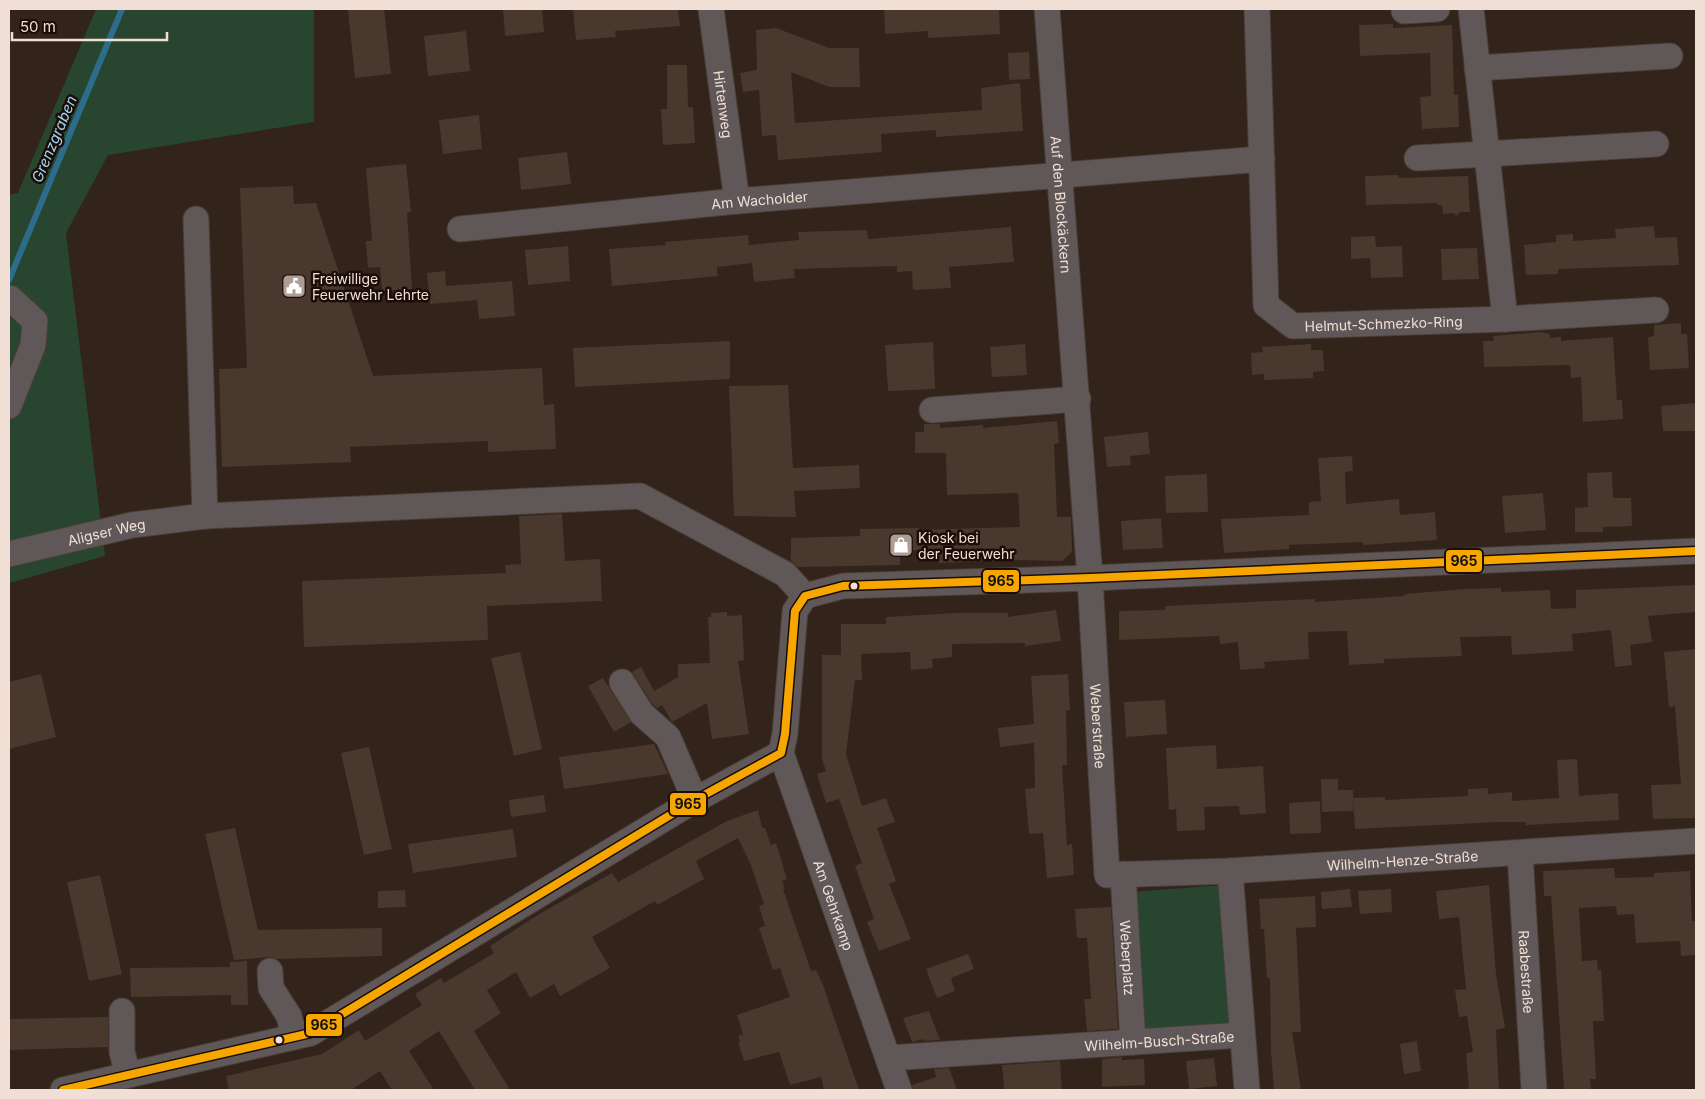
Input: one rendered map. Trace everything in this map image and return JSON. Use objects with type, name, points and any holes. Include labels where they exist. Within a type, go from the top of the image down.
[{"type":"street","name":"Hirtenweg","points":[[711,9],[737,201]]},
{"type":"street","name":"Auf den Blockäckern","points":[[1047,9],[1078,399],[1090,578]]},
{"type":"street","name":"Helmut-Schmezko-Ring","points":[[1257,9],[1266,305],[1293,326],[1656,310]]},
{"type":"street","points":[[1404,11],[1437,9]]},
{"type":"street","points":[[1471,9],[1504,318]]},
{"type":"street","points":[[1477,68],[1670,56]]},
{"type":"street","points":[[1417,158],[1656,144]]},
{"type":"street","points":[[1061,176],[1262,159]]},
{"type":"street","name":"Am Wacholder","points":[[460,229],[737,201],[1061,176]]},
{"type":"street","points":[[196,219],[205,516]]},
{"type":"street","points":[[9,406],[33,345],[35,321],[10,298]]},
{"type":"street","points":[[932,410],[1078,399]]},
{"type":"street","name":"Aligser Weg","points":[[9,554],[132,525],[205,516],[640,496],[785,574],[805,596]]},
{"type":"street","points":[[62,1090],[311,1033],[696,800],[780,753],[785,734],[795,611],[805,596],[842,586],[1090,578],[1696,551]]},
{"type":"street","name":"Weberstraße","points":[[1090,578],[1115,875]]},
{"type":"street","points":[[622,682],[642,714],[668,737],[696,800]]},
{"type":"street","name":"Am Gehrkamp","points":[[780,753],[899,1090]]},
{"type":"street","name":"Wilhelm-Henze-Straße","points":[[1115,875],[1230,871],[1696,840]]},
{"type":"street","name":"Raabestraße","points":[[1520,853],[1534,1090]]},
{"type":"street","name":"Wilhelm-Busch-Straße","points":[[1230,871],[1247,1090]]},
{"type":"street","name":"Weberplatz","points":[[1115,875],[1133,1042]]},
{"type":"street","points":[[270,971],[271,988],[289,1016],[294,1037]]},
{"type":"street","points":[[122,1010],[122,1052],[128,1075]]},
{"type":"street","name":"Wilhelm-Busch-Straße","points":[[888,1058],[1242,1035]]},
{"type":"green space","points":[[96,9],[314,9],[314,122],[108,155],[66,233],[105,556],[9,583],[9,195],[18,193]]},
{"type":"green space","points":[[1222,885],[1232,1029],[1142,1035],[1132,892]]},
{"type":"building","points":[[384,9],[391,74],[355,78],[348,10]]},
{"type":"building","points":[[503,9],[542,9],[544,32],[505,36]]},
{"type":"building","points":[[573,9],[678,9],[680,26],[615,31],[616,37],[576,40]]},
{"type":"building","points":[[884,9],[999,9],[1000,34],[928,38],[928,31],[885,34]]},
{"type":"building","points":[[1393,24],[1393,28],[1452,25],[1454,95],[1458,95],[1459,127],[1422,129],[1420,97],[1431,96],[1430,53],[1360,56],[1359,25]]},
{"type":"building","points":[[776,28],[829,48],[859,48],[860,87],[829,87],[791,72],[795,123],[982,110],[981,88],[1020,83],[1023,131],[936,137],[936,130],[881,134],[882,152],[778,160],[776,135],[762,136],[759,90],[743,92],[740,73],[757,70],[756,30]]},
{"type":"building","points":[[466,31],[470,71],[428,76],[424,36]]},
{"type":"building","points":[[1029,52],[1030,79],[1009,80],[1008,53]]},
{"type":"building","points":[[667,65],[687,65],[688,107],[693,107],[695,143],[663,145],[661,109],[667,109]]},
{"type":"building","points":[[479,115],[482,149],[443,154],[439,120]]},
{"type":"building","points":[[567,152],[571,184],[521,190],[518,158]]},
{"type":"building","points":[[406,164],[411,212],[407,213],[412,289],[382,291],[380,267],[368,268],[366,241],[372,241],[366,168]]},
{"type":"building","points":[[1398,175],[1399,178],[1468,176],[1470,212],[1460,212],[1456,216],[1453,213],[1443,214],[1442,205],[1437,205],[1437,203],[1366,205],[1365,176]]},
{"type":"building","name":"Freiwillige Feuerwehr Lehrte","points":[[293,186],[294,204],[316,203],[373,376],[542,368],[544,405],[554,404],[556,449],[488,452],[488,441],[350,447],[351,462],[222,467],[219,369],[247,368],[240,188]]},
{"type":"building","points":[[1654,226],[1655,238],[1677,237],[1679,265],[1558,269],[1558,274],[1526,275],[1524,245],[1556,242],[1556,235],[1573,234],[1573,241],[1616,238],[1615,229]]},
{"type":"building","points":[[1011,227],[1014,262],[949,267],[951,288],[913,290],[912,271],[897,272],[897,266],[794,269],[795,278],[754,282],[752,263],[717,267],[718,276],[612,286],[609,249],[666,245],[665,242],[748,235],[749,245],[799,240],[798,232],[867,230],[868,239]]},
{"type":"building","points":[[1375,236],[1376,247],[1402,246],[1403,277],[1371,278],[1370,258],[1351,259],[1351,237]]},
{"type":"building","points":[[568,246],[570,281],[528,285],[525,250]]},
{"type":"building","points":[[1477,248],[1479,279],[1442,280],[1441,249]]},
{"type":"building","points":[[445,271],[446,286],[512,281],[515,316],[479,319],[477,300],[430,304],[427,273]]},
{"type":"building","points":[[1681,323],[1681,334],[1687,334],[1689,368],[1650,370],[1648,337],[1654,336],[1654,325]]},
{"type":"building","points":[[1541,332],[1550,334],[1550,338],[1561,337],[1561,341],[1613,337],[1617,400],[1622,400],[1623,419],[1583,422],[1581,377],[1571,378],[1570,365],[1484,367],[1483,341],[1494,341],[1493,336]]},
{"type":"building","points":[[730,341],[730,379],[575,387],[573,348]]},
{"type":"building","points":[[933,342],[935,389],[888,391],[885,345]]},
{"type":"building","points":[[1025,344],[1027,375],[992,377],[990,347]]},
{"type":"building","points":[[1311,344],[1311,350],[1323,350],[1324,371],[1313,372],[1313,378],[1264,380],[1264,374],[1252,375],[1251,353],[1263,352],[1262,347]]},
{"type":"building","points":[[788,385],[793,468],[859,465],[860,488],[794,491],[796,517],[734,516],[729,386]]},
{"type":"building","points":[[1696,403],[1696,431],[1663,431],[1661,406]]},
{"type":"building","points":[[1057,421],[1059,443],[1054,444],[1057,517],[1071,517],[1072,552],[1062,561],[1010,560],[939,563],[938,549],[900,551],[900,565],[798,567],[791,561],[791,538],[860,536],[860,529],[919,528],[919,530],[1020,527],[1018,493],[947,495],[946,453],[915,453],[915,432],[924,432],[924,424],[940,424],[940,428],[983,425],[983,428]]},
{"type":"building","points":[[1148,432],[1150,454],[1130,456],[1131,465],[1107,467],[1104,437]]},
{"type":"building","points":[[1352,456],[1353,471],[1345,472],[1346,504],[1399,499],[1400,515],[1435,512],[1437,540],[1363,545],[1363,542],[1289,545],[1289,549],[1224,553],[1221,519],[1309,515],[1309,502],[1321,501],[1318,458]]},
{"type":"building","points":[[1612,472],[1613,498],[1631,498],[1632,526],[1603,527],[1603,532],[1575,532],[1575,508],[1588,507],[1587,473]]},
{"type":"building","points":[[1207,474],[1208,512],[1166,513],[1165,476]]},
{"type":"building","points":[[1543,493],[1546,530],[1505,533],[1502,496]]},
{"type":"building","points":[[562,514],[565,561],[600,559],[602,601],[487,606],[488,640],[304,647],[302,581],[506,573],[505,565],[521,564],[519,516]]},
{"type":"building","points":[[1161,518],[1163,548],[1123,550],[1121,521]]},
{"type":"building","points":[[1696,585],[1696,612],[1648,616],[1652,642],[1630,645],[1632,665],[1615,667],[1611,630],[1572,634],[1573,651],[1512,655],[1511,636],[1460,637],[1462,656],[1384,659],[1384,663],[1349,665],[1347,631],[1308,632],[1309,659],[1264,662],[1265,668],[1240,670],[1238,642],[1220,644],[1219,636],[1119,640],[1119,611],[1165,610],[1165,606],[1315,599],[1315,602],[1404,596],[1405,594],[1465,589],[1501,588],[1501,592],[1550,590],[1551,609],[1576,608],[1576,590]]},
{"type":"building","points":[[1056,610],[1061,641],[1025,646],[1025,643],[952,644],[952,657],[932,659],[933,668],[911,670],[910,652],[861,654],[862,680],[855,680],[846,754],[862,806],[886,798],[895,822],[877,828],[896,881],[889,884],[911,939],[879,951],[867,922],[874,919],[855,866],[862,863],[839,799],[826,803],[817,774],[826,771],[822,759],[822,655],[841,655],[841,624],[886,624],[886,617],[956,613],[1008,613],[1008,617]]},
{"type":"building","points":[[727,612],[727,616],[742,615],[744,660],[738,661],[749,734],[712,739],[707,703],[672,722],[662,705],[657,708],[653,705],[632,672],[641,667],[654,691],[678,677],[678,664],[710,663],[708,617],[711,617],[711,613]]},
{"type":"building","points":[[1696,649],[1696,818],[1653,819],[1651,785],[1681,784],[1675,706],[1669,707],[1664,652]]},
{"type":"building","points":[[520,652],[542,749],[514,756],[491,658]]},
{"type":"building","points":[[41,674],[56,737],[9,749],[9,682]]},
{"type":"building","points":[[1068,674],[1070,710],[1066,711],[1067,765],[1062,765],[1067,845],[1072,844],[1074,875],[1047,878],[1043,833],[1029,834],[1025,789],[1035,788],[1034,743],[1000,747],[998,728],[1034,724],[1031,676]]},
{"type":"building","points":[[603,678],[631,722],[614,732],[588,686]]},
{"type":"building","points":[[1165,700],[1167,734],[1126,737],[1124,702]]},
{"type":"building","points":[[654,744],[668,774],[564,789],[559,757]]},
{"type":"building","points":[[1216,745],[1217,769],[1263,766],[1266,813],[1240,815],[1239,806],[1204,807],[1205,830],[1177,831],[1176,809],[1169,810],[1166,748]]},
{"type":"building","points":[[369,747],[392,849],[364,855],[341,753]]},
{"type":"building","points":[[1577,759],[1579,796],[1618,793],[1619,820],[1526,825],[1526,822],[1499,822],[1355,829],[1353,798],[1385,797],[1385,800],[1468,796],[1468,789],[1488,788],[1488,794],[1512,792],[1512,801],[1559,798],[1557,760]]},
{"type":"building","points":[[1321,779],[1338,779],[1338,790],[1353,790],[1353,811],[1322,812]]},
{"type":"building","points":[[544,795],[546,812],[511,817],[509,800]]},
{"type":"building","points":[[1320,801],[1321,833],[1290,834],[1289,803]]},
{"type":"building","points":[[758,810],[762,828],[765,828],[771,845],[776,843],[787,879],[782,881],[785,889],[783,889],[811,971],[816,970],[823,985],[859,1090],[824,1090],[821,1077],[790,1085],[779,1052],[744,1061],[738,1042],[740,1042],[738,1036],[743,1034],[737,1015],[790,997],[780,968],[773,970],[759,928],[765,926],[759,906],[764,904],[750,863],[738,838],[696,861],[704,879],[657,905],[655,901],[592,937],[610,968],[560,996],[554,984],[530,998],[516,972],[487,990],[501,1013],[474,1031],[510,1090],[475,1090],[439,1031],[409,1051],[434,1090],[392,1090],[380,1071],[351,1090],[229,1090],[226,1076],[322,1054],[359,1030],[365,1041],[422,1005],[415,994],[441,978],[444,983],[494,953],[490,946],[541,913],[612,873],[618,882],[727,821]]},
{"type":"building","points":[[235,828],[258,930],[382,928],[382,956],[277,959],[270,957],[234,960],[205,834]]},
{"type":"building","points":[[513,829],[517,857],[413,873],[408,844]]},
{"type":"building","points":[[1614,868],[1615,878],[1654,877],[1654,873],[1690,871],[1692,921],[1696,921],[1696,955],[1681,956],[1680,941],[1636,943],[1634,914],[1617,915],[1616,906],[1579,908],[1582,961],[1597,960],[1598,970],[1601,970],[1604,1021],[1593,1021],[1596,1079],[1590,1079],[1591,1090],[1564,1090],[1551,896],[1544,896],[1543,871]]},
{"type":"building","points":[[100,875],[122,974],[89,981],[67,882]]},
{"type":"building","points":[[1489,885],[1496,974],[1505,1028],[1496,1030],[1499,1090],[1469,1090],[1466,1053],[1473,1052],[1467,1016],[1459,1017],[1455,990],[1466,989],[1459,917],[1439,919],[1436,891]]},
{"type":"building","points":[[1350,889],[1352,907],[1322,909],[1321,892]]},
{"type":"building","points":[[1391,889],[1392,912],[1360,914],[1358,891]]},
{"type":"building","points":[[405,890],[406,907],[378,908],[378,891]]},
{"type":"building","points":[[1315,896],[1316,927],[1296,928],[1301,1032],[1292,1032],[1301,1090],[1274,1090],[1271,1050],[1270,978],[1267,978],[1264,929],[1261,929],[1259,899]]},
{"type":"building","points":[[1111,907],[1118,1029],[1087,1031],[1084,999],[1091,999],[1087,938],[1077,938],[1075,909]]},
{"type":"building","points":[[968,954],[974,969],[951,978],[955,991],[937,998],[926,969]]},
{"type":"building","points":[[247,961],[248,1005],[231,1005],[231,995],[131,997],[130,968],[230,967],[230,962]]},
{"type":"building","points":[[929,1011],[940,1040],[924,1041],[924,1039],[912,1042],[903,1018]]},
{"type":"building","points":[[108,1017],[108,1047],[9,1050],[9,1019]]},
{"type":"building","points":[[1417,1041],[1421,1071],[1404,1074],[1400,1044]]},
{"type":"building","points":[[1122,1057],[1122,1060],[1144,1059],[1145,1085],[1102,1087],[1102,1059]]},
{"type":"building","points":[[1214,1058],[1217,1086],[1189,1089],[1186,1061]]},
{"type":"building","points":[[1060,1061],[1062,1090],[1004,1090],[1002,1065]]},
{"type":"building","points":[[949,1068],[957,1090],[913,1090],[912,1085],[936,1077],[934,1069]]},
{"type":"waterway","name":"Grenzgraben","points":[[9,280],[122,9]]},
{"type":"transit line","name":"965","points":[[63,1090],[311,1033],[695,800],[781,753],[785,734],[795,611],[805,596],[843,586],[1090,578],[1696,551]]},
{"type":"place","name":"Freiwillige Feuerwehr Lehrte","points":[[294,286]]},
{"type":"place","name":"Kiosk bei der Feuerwehr","points":[[901,545]]}]
